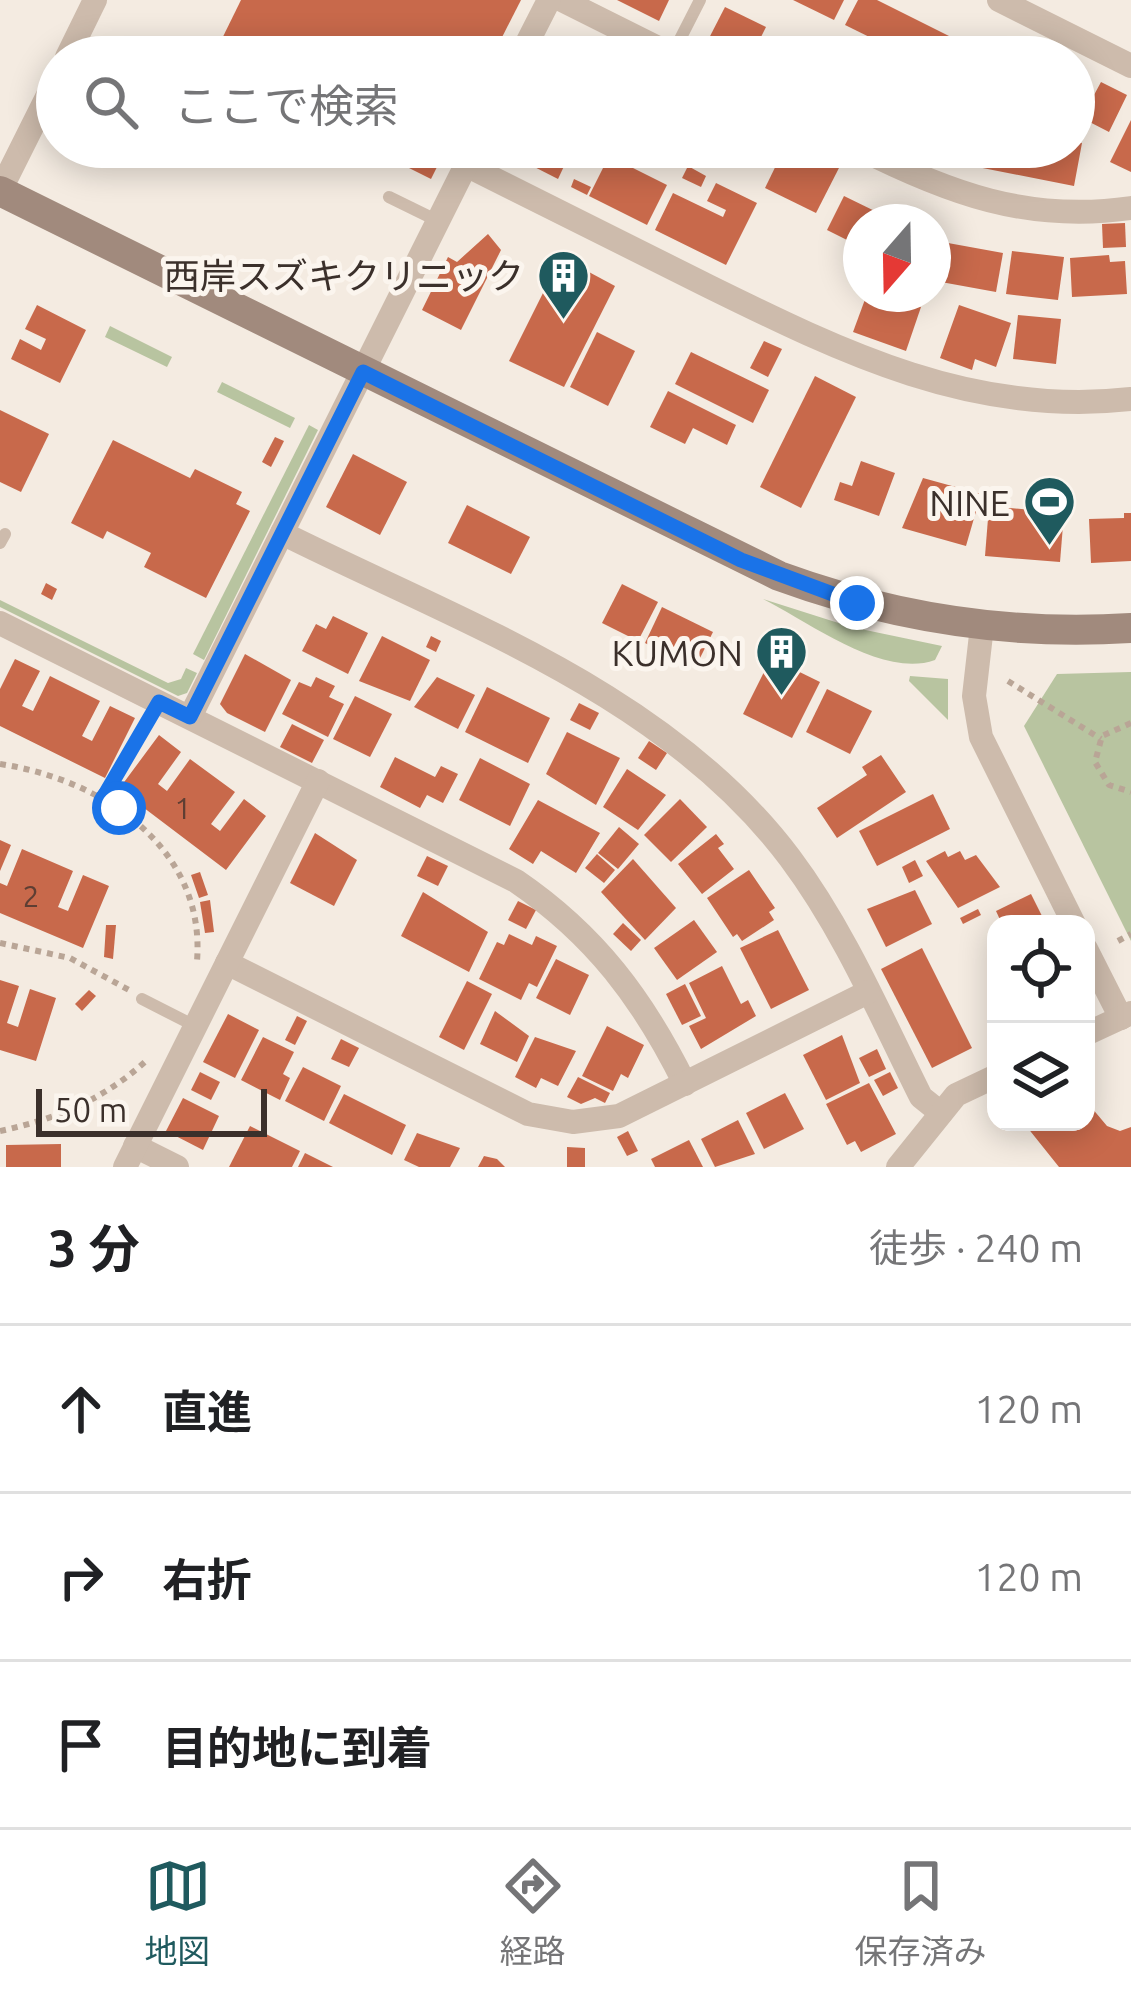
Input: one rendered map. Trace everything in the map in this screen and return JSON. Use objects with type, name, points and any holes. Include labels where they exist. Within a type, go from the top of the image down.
[{"type":"street","points":[[82,36],[95,0]]},
{"type":"street","points":[[531,36],[549,0]]},
{"type":"street","points":[[562,0],[634,36]]},
{"type":"street","points":[[998,0],[1071,36]]},
{"type":"street","points":[[1095,48],[1131,66]]},
{"type":"street","points":[[36,119],[0,191],[779,576],[857,603],[982,626],[1131,628]]},
{"type":"street","points":[[190,717],[465,168]]},
{"type":"street","points":[[494,168],[826,344],[904,376],[1008,398],[1131,399]]},
{"type":"street","points":[[899,168],[997,206],[1064,214],[1131,208]]},
{"type":"street","points":[[282,533],[601,693],[672,739],[736,795],[792,860],[922,1097],[941,1113]]},
{"type":"street","points":[[0,622],[479,861],[552,906],[584,933],[639,999],[686,1084]]},
{"type":"street","points":[[982,626],[974,696],[981,737],[1070,915]]},
{"type":"street","points":[[177,1167],[130,1157],[187,1022],[226,964],[318,781]]},
{"type":"street","points":[[226,964],[550,1120],[619,1116],[868,992]]},
{"type":"street","points":[[1095,964],[1126,1016],[1095,1030]]},
{"type":"street","points":[[898,1167],[956,1095],[987,1080]]},
{"type":"lane","points":[[683,36],[700,0]]},
{"type":"lane","points":[[388,196],[438,221]]},
{"type":"lane","points":[[142,999],[187,1022]]},
{"type":"path","points":[[1008,681],[1101,739]]},
{"type":"path","points":[[103,798],[159,702]]},
{"type":"path","points":[[1131,723],[1109,730],[1101,739],[1095,762],[1102,778],[1131,792]]},
{"type":"path","points":[[0,764],[56,776],[103,798],[146,829],[184,880],[199,940],[197,970]]},
{"type":"path","points":[[1118,941],[1131,934]]},
{"type":"path","points":[[0,943],[70,958],[142,999]]},
{"type":"path","points":[[0,1131],[68,1112],[100,1096],[187,1022]]},
{"type":"green space","points":[[110,326],[172,357],[167,367],[105,337]]},
{"type":"green space","points":[[222,382],[295,418],[290,428],[217,392]]},
{"type":"green space","points":[[309,425],[318,430],[204,660],[193,654]]},
{"type":"green space","points":[[763,599],[851,627],[942,646],[935,660],[893,662],[847,645]]},
{"type":"green space","points":[[0,600],[168,683],[181,679],[186,668],[197,673],[187,693],[178,696],[0,607]]},
{"type":"green space","points":[[1131,672],[1131,941],[1024,726],[1057,674]]},
{"type":"green space","points":[[910,676],[948,679],[948,720],[909,681]]},
{"type":"building","points":[[241,0],[521,0],[503,36],[223,36]]},
{"type":"building","points":[[617,0],[669,0],[659,21]]},
{"type":"building","points":[[793,0],[844,0],[834,20]]},
{"type":"building","points":[[858,0],[877,0],[949,36],[867,36],[845,25]]},
{"type":"building","points":[[725,7],[766,27],[762,36],[710,36]]},
{"type":"building","points":[[1101,82],[1127,95],[1109,132],[1095,125],[1095,93]]},
{"type":"building","points":[[1131,120],[1131,172],[1110,162]]},
{"type":"building","points":[[409,168],[436,168],[431,179]]},
{"type":"building","points":[[536,168],[563,168],[558,179]]},
{"type":"building","points":[[603,168],[633,168],[667,185],[647,225],[589,196]]},
{"type":"building","points":[[687,168],[706,176],[701,187],[682,178]]},
{"type":"building","points":[[775,168],[839,168],[816,213],[765,188]]},
{"type":"building","points":[[983,168],[1077,168],[1074,186]]},
{"type":"building","points":[[574,179],[591,187],[587,195],[571,187]]},
{"type":"building","points":[[716,183],[757,203],[726,265],[655,230],[673,193],[723,217],[726,210],[707,201]]},
{"type":"building","points":[[844,196],[860,204],[843,204],[843,238],[827,230]]},
{"type":"building","points":[[1125,223],[1126,247],[1103,248],[1102,224]]},
{"type":"building","points":[[488,234],[501,250],[461,330],[422,310],[448,257],[457,262]]},
{"type":"building","points":[[951,244],[1003,253],[996,292],[951,284]]},
{"type":"building","points":[[1012,251],[1064,257],[1058,300],[1006,294]]},
{"type":"building","points":[[1109,255],[1110,262],[1125,261],[1127,294],[1072,297],[1070,258]]},
{"type":"building","name":"西岸スズキクリニック","points":[[561,257],[615,286],[564,387],[509,361]]},
{"type":"building","points":[[37,305],[86,330],[60,383],[11,359],[20,339],[41,350],[46,339],[25,329]]},
{"type":"building","points":[[959,305],[1011,323],[996,367],[975,359],[972,370],[940,358]]},
{"type":"building","points":[[860,312],[919,312],[906,351],[853,332]]},
{"type":"building","points":[[1018,315],[1061,319],[1056,364],[1013,359]]},
{"type":"building","points":[[597,332],[635,351],[608,406],[570,387]]},
{"type":"building","points":[[764,341],[782,349],[768,377],[750,368]]},
{"type":"building","points":[[691,352],[769,390],[753,423],[675,384]]},
{"type":"building","points":[[815,376],[856,397],[801,508],[760,487]]},
{"type":"building","points":[[668,391],[736,425],[727,445],[693,428],[685,444],[650,427]]},
{"type":"building","points":[[0,410],[49,434],[21,492],[0,482]]},
{"type":"building","points":[[275,437],[284,441],[271,467],[262,462]]},
{"type":"building","points":[[113,440],[190,478],[195,469],[242,492],[236,504],[250,511],[206,598],[144,567],[151,553],[107,531],[103,539],[71,523]]},
{"type":"building","points":[[353,454],[407,482],[380,535],[326,507]]},
{"type":"building","points":[[861,461],[895,473],[879,516],[834,500],[840,482],[852,486]]},
{"type":"building","points":[[923,478],[981,494],[966,546],[902,528]]},
{"type":"building","points":[[467,505],[530,537],[511,574],[448,543]]},
{"type":"building","points":[[989,506],[1064,513],[1060,562],[985,556]]},
{"type":"building","points":[[1124,513],[1131,513],[1131,561],[1091,563],[1089,519],[1124,518]]},
{"type":"building","points":[[46,583],[57,589],[52,600],[41,594]]},
{"type":"building","points":[[622,584],[658,602],[638,641],[602,623]]},
{"type":"building","points":[[662,607],[713,632],[695,668],[645,643]]},
{"type":"building","points":[[333,616],[368,633],[348,674],[302,651],[316,624],[326,629]]},
{"type":"building","points":[[382,636],[430,660],[410,701],[359,681]]},
{"type":"building","points":[[431,636],[441,641],[436,652],[426,647]]},
{"type":"building","points":[[245,654],[291,680],[265,732],[227,713],[220,704]]},
{"type":"building","name":"KUMON","points":[[771,658],[820,682],[792,738],[743,714]]},
{"type":"building","points":[[15,659],[40,671],[22,706],[33,711],[50,676],[100,701],[82,736],[92,741],[110,706],[135,718],[105,778],[0,726],[0,689]]},
{"type":"building","points":[[316,677],[335,686],[329,697],[344,704],[328,737],[282,714],[299,682],[311,687]]},
{"type":"building","points":[[437,677],[475,695],[458,729],[414,707]]},
{"type":"building","points":[[487,687],[550,718],[528,763],[465,732]]},
{"type":"building","points":[[827,689],[872,711],[850,754],[806,732]]},
{"type":"building","points":[[355,696],[392,714],[370,757],[333,739]]},
{"type":"building","points":[[579,703],[599,713],[590,730],[570,720]]},
{"type":"building","points":[[292,724],[324,740],[312,763],[280,747]]},
{"type":"building","points":[[567,732],[620,758],[596,805],[546,774]]},
{"type":"building","points":[[159,735],[181,752],[158,784],[167,791],[190,759],[235,792],[211,824],[220,831],[244,799],[266,816],[226,870],[119,789]]},
{"type":"building","points":[[649,741],[667,753],[656,770],[638,758]]},
{"type":"building","points":[[881,755],[906,792],[837,838],[817,808],[867,775],[862,767]]},
{"type":"building","points":[[395,757],[435,777],[441,766],[458,774],[443,803],[427,795],[420,808],[380,787]]},
{"type":"building","points":[[480,758],[530,784],[510,826],[459,800]]},
{"type":"building","points":[[627,769],[666,795],[638,830],[603,807]]},
{"type":"building","points":[[933,794],[950,829],[877,866],[859,831]]},
{"type":"building","points":[[680,799],[707,827],[671,862],[644,835]]},
{"type":"building","points":[[538,800],[600,833],[576,873],[541,851],[533,864],[509,849]]},
{"type":"building","points":[[619,827],[639,844],[618,869],[598,853]]},
{"type":"building","points":[[315,833],[357,860],[334,906],[290,883]]},
{"type":"building","points":[[716,834],[724,844],[718,848],[734,869],[702,894],[678,864]]},
{"type":"building","points":[[0,840],[11,845],[0,871]]},
{"type":"building","points":[[22,849],[73,871],[58,907],[68,911],[83,875],[109,886],[83,948],[0,913],[0,883],[7,886]]},
{"type":"building","points":[[945,851],[948,857],[960,851],[965,860],[976,855],[1000,887],[958,908],[926,861]]},
{"type":"building","points":[[597,854],[615,870],[604,883],[585,868]]},
{"type":"building","points":[[427,856],[448,866],[438,886],[417,876]]},
{"type":"building","points":[[633,859],[676,908],[645,940],[601,892]]},
{"type":"building","points":[[915,860],[923,876],[909,883],[902,867]]},
{"type":"building","points":[[749,870],[775,908],[769,912],[774,920],[742,941],[737,934],[733,937],[707,898]]},
{"type":"building","points":[[200,872],[208,895],[199,898],[191,875]]},
{"type":"building","points":[[915,890],[932,924],[886,947],[867,909]]},
{"type":"building","points":[[423,892],[488,932],[469,972],[401,936]]},
{"type":"building","points":[[1031,894],[1042,915],[998,915],[996,911]]},
{"type":"building","points":[[210,900],[214,932],[205,933],[200,902]]},
{"type":"building","points":[[518,901],[536,910],[526,929],[508,920]]},
{"type":"building","points":[[978,909],[981,915],[963,924],[960,918]]},
{"type":"building","points":[[694,920],[717,952],[677,980],[654,948]]},
{"type":"building","points":[[623,923],[641,940],[631,951],[613,934]]},
{"type":"building","points":[[106,925],[116,925],[113,959],[104,957]]},
{"type":"building","points":[[778,930],[809,990],[771,1009],[740,948]]},
{"type":"building","points":[[509,934],[532,945],[536,936],[557,946],[537,987],[529,983],[521,1000],[479,979],[497,942],[504,945]]},
{"type":"building","points":[[922,948],[972,1048],[932,1068],[881,969]]},
{"type":"building","points":[[556,959],[589,975],[570,1015],[536,998]]},
{"type":"building","points":[[722,966],[741,1004],[748,1000],[756,1016],[701,1049],[689,1026],[706,1018],[689,983]]},
{"type":"building","points":[[0,980],[19,986],[7,1023],[18,1027],[30,989],[56,998],[36,1061],[0,1050]]},
{"type":"building","points":[[467,981],[492,994],[464,1050],[439,1037]]},
{"type":"building","points":[[685,984],[701,1016],[682,1025],[666,994]]},
{"type":"building","points":[[89,990],[96,996],[82,1011],[75,1004]]},
{"type":"building","points":[[495,1011],[529,1036],[517,1062],[480,1044]]},
{"type":"building","points":[[228,1014],[259,1030],[235,1078],[203,1062]]},
{"type":"building","points":[[297,1016],[307,1021],[295,1045],[285,1040]]},
{"type":"building","points":[[607,1026],[644,1045],[628,1078],[621,1074],[613,1091],[582,1076]]},
{"type":"building","points":[[842,1035],[860,1083],[826,1100],[803,1055]]},
{"type":"building","points":[[263,1037],[294,1052],[283,1074],[290,1078],[280,1100],[241,1080]]},
{"type":"building","points":[[535,1037],[576,1051],[558,1086],[541,1078],[536,1088],[515,1077]]},
{"type":"building","points":[[341,1039],[359,1048],[349,1067],[331,1059]]},
{"type":"building","points":[[877,1049],[886,1069],[869,1077],[859,1058]]},
{"type":"building","points":[[303,1067],[341,1086],[324,1121],[285,1101]]},
{"type":"building","points":[[200,1072],[220,1082],[211,1100],[191,1090]]},
{"type":"building","points":[[890,1072],[898,1088],[883,1096],[874,1080]]},
{"type":"building","points":[[578,1077],[610,1093],[605,1103],[595,1098],[581,1104],[567,1097]]},
{"type":"building","points":[[869,1083],[896,1134],[861,1152],[855,1141],[847,1145],[826,1104]]},
{"type":"building","points":[[785,1093],[804,1129],[764,1149],[746,1113]]},
{"type":"building","points":[[344,1094],[406,1125],[392,1155],[329,1123]]},
{"type":"building","points":[[183,1098],[219,1116],[203,1150],[166,1131]]},
{"type":"building","points":[[1095,1112],[1107,1126],[1120,1131],[1131,1127],[1131,1167],[1059,1167],[1030,1131],[1095,1131]]},
{"type":"building","points":[[738,1120],[755,1154],[715,1167],[701,1139]]},
{"type":"building","points":[[250,1126],[300,1151],[292,1167],[229,1167]]},
{"type":"building","points":[[628,1131],[638,1151],[627,1156],[617,1137]]},
{"type":"building","points":[[417,1133],[460,1148],[450,1167],[419,1167],[404,1160]]},
{"type":"building","points":[[689,1140],[703,1167],[655,1167],[651,1159]]},
{"type":"building","points":[[61,1144],[61,1167],[6,1167],[6,1145]]},
{"type":"building","points":[[567,1147],[585,1148],[585,1167],[567,1167]]},
{"type":"building","points":[[305,1153],[333,1167],[298,1167]]},
{"type":"building","points":[[484,1156],[497,1159],[505,1167],[478,1167]]},
{"type":"place","name":"西岸スズキクリニック","points":[[563,321]]},
{"type":"place","name":"NINE","points":[[1049,548]]},
{"type":"place","name":"KUMON","points":[[782,698]]},
{"type":"route","points":[[119,808],[103,798],[159,702],[190,717],[363,372],[741,560],[857,603]]}]
